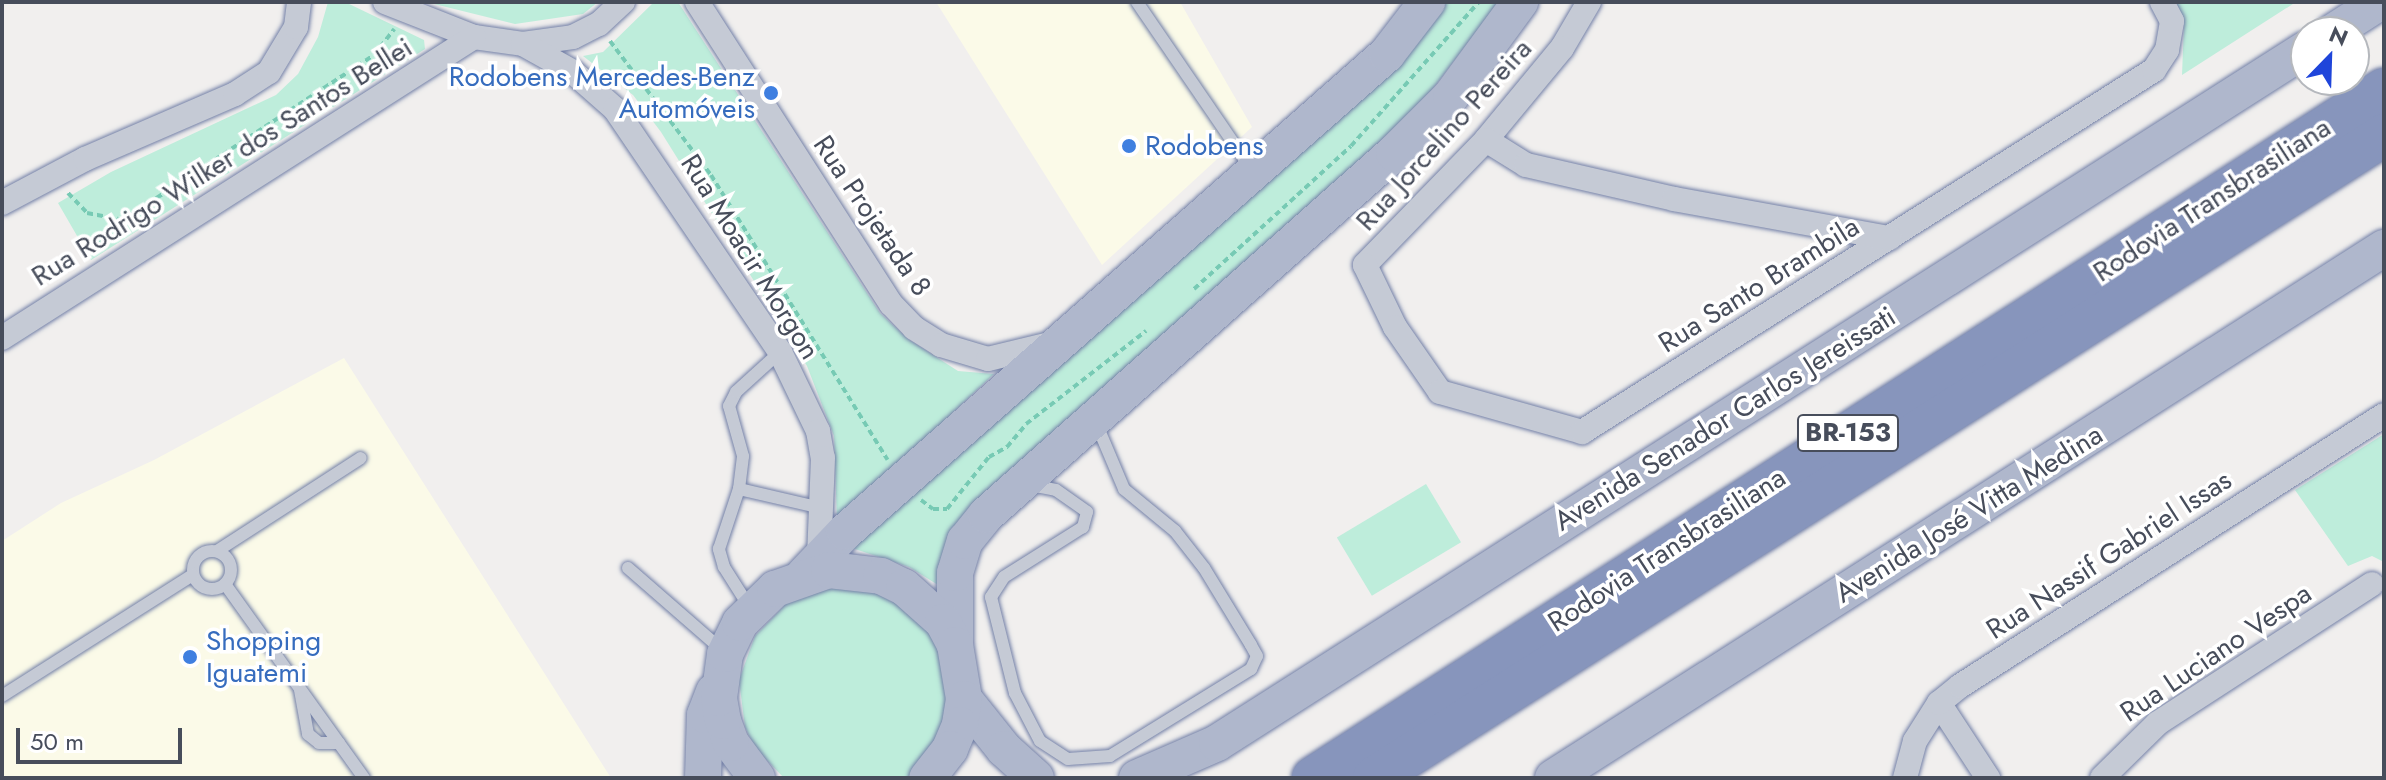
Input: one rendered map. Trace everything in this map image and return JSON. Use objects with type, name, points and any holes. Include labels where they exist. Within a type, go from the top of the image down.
[{"type":"highway","name":"Rodovia Transbrasiliana","points":[[1313,778],[2384,89]]},
{"type":"highway","name":"Rodovia Transbrasiliana","points":[[1374,778],[2384,135]]},
{"type":"main road","points":[[703,778],[705,715],[723,664],[751,609],[811,566],[904,479],[1387,54],[1427,2]]},
{"type":"main road","points":[[927,778],[950,749],[964,699],[955,645],[955,573],[965,541],[1020,483],[1394,153],[1451,96],[1520,2]]},
{"type":"main road","points":[[2358,16],[2380,2]]},
{"type":"main road","name":"Avenida Senador Carlos Jereissati","points":[[1137,778],[1217,743],[2290,59]]},
{"type":"main road","name":"Avenida José Vitta Medina","points":[[1553,778],[2384,248]]},
{"type":"main road","points":[[811,566],[881,576],[925,602],[955,645]]},
{"type":"main road","points":[[723,664],[723,721],[731,743],[757,778]]},
{"type":"main road","points":[[964,699],[1004,749],[1036,778]]},
{"type":"street","points":[[2,203],[235,94],[269,72],[291,39],[299,2]]},
{"type":"street","points":[[395,7],[474,37],[523,44],[573,37],[599,24],[623,2]]},
{"type":"street","name":"Rua Projetada 8","points":[[697,2],[891,304],[914,328],[941,345],[988,359],[1031,352],[1063,338]]},
{"type":"street","name":"Rua Jorcelino Pereira","points":[[1365,265],[1486,140],[1562,48],[1589,2]]},
{"type":"street","name":"Rua Santo Brambila","points":[[1365,265],[1395,327],[1440,392],[1582,432],[2154,70],[2167,50],[2172,21],[2162,2]]},
{"type":"street","name":"Rua Rodrigo Wilker dos Santos Bellei","points":[[2,338],[474,37]]},
{"type":"street","name":"Rua Moacir Morgon","points":[[523,44],[573,72],[615,109],[780,352],[818,431],[825,481],[811,566]]},
{"type":"street","points":[[1486,140],[1526,165],[1674,199],[1889,238]]},
{"type":"street","name":"Rua Nassif Gabriel Issas","points":[[1905,778],[1915,741],[1939,703],[2384,415]]},
{"type":"street","name":"Rua Luciano Vespa","points":[[2102,778],[2158,723],[2372,584]]},
{"type":"street","points":[[1939,703],[1988,778]]},
{"type":"lane","points":[[1137,2],[1254,173]]},
{"type":"lane","points":[[751,609],[724,567],[719,549],[739,489],[743,456],[729,406],[736,392],[780,352]]},
{"type":"lane","points":[[1020,483],[1056,490],[1087,512],[1083,527],[1004,577],[991,597],[1015,693],[1040,741],[1068,759],[1110,756],[1251,669],[1257,656],[1251,645],[1175,531],[1124,489],[1105,453],[1095,418]]},
{"type":"lane","points":[[2,696],[193,575],[198,556],[217,551],[361,458]]},
{"type":"lane","points":[[739,489],[821,508]]},
{"type":"lane","points":[[217,551],[230,565],[225,584]]},
{"type":"lane","points":[[628,568],[723,664]]},
{"type":"lane","points":[[193,575],[206,589],[225,584]]},
{"type":"lane","points":[[225,584],[364,778]]},
{"type":"lane","points":[[299,687],[308,734],[319,743],[339,743]]},
{"type":"path","points":[[1190,294],[1218,263],[1351,146],[1479,2]]},
{"type":"path","points":[[110,269],[99,251],[100,241],[123,220],[374,55],[395,7]]},
{"type":"path","points":[[599,24],[711,175],[904,479],[925,505],[947,509],[989,457],[1007,447],[1026,424],[1151,328]]},
{"type":"path","points":[[57,175],[72,200],[87,213],[123,220]]},
{"type":"shaded area","name":"Rodobens","points":[[936,2],[1180,2],[1252,127],[1102,265]]},
{"type":"shaded area","points":[[344,358],[611,778],[2,778],[2,541],[61,503],[154,460]]},
{"type":"green space","points":[[328,2],[345,2],[424,40],[425,49],[91,260],[58,203],[111,172],[276,95],[298,74],[318,37]]},
{"type":"green space","points":[[426,2],[598,2],[583,14],[515,24]]},
{"type":"green space","points":[[654,2],[678,2],[880,313],[908,339],[958,371],[994,374],[837,521],[834,436],[807,366],[661,132],[633,95],[583,56],[603,52]]},
{"type":"green space","points":[[1436,2],[1499,2],[1421,104],[1203,301],[943,588],[909,567],[849,547]]},
{"type":"green space","points":[[2176,2],[2296,2],[2182,75],[2184,24]]},
{"type":"green space","points":[[2384,434],[2384,562],[2372,556],[2348,566],[2295,490]]},
{"type":"green space","points":[[1426,484],[1461,542],[1372,596],[1337,538]]},
{"type":"green space","points":[[832,587],[880,592],[901,602],[934,636],[950,680],[945,727],[920,767],[906,778],[784,778],[755,748],[745,727],[739,680],[755,636],[788,602]]},
{"type":"place","name":"Rodobens Mercedes-Benz Automóveis","points":[[771,93]]},
{"type":"place","name":"Rodobens","points":[[1129,146]]},
{"type":"place","name":"Shopping Iguatemi","points":[[190,657]]}]
